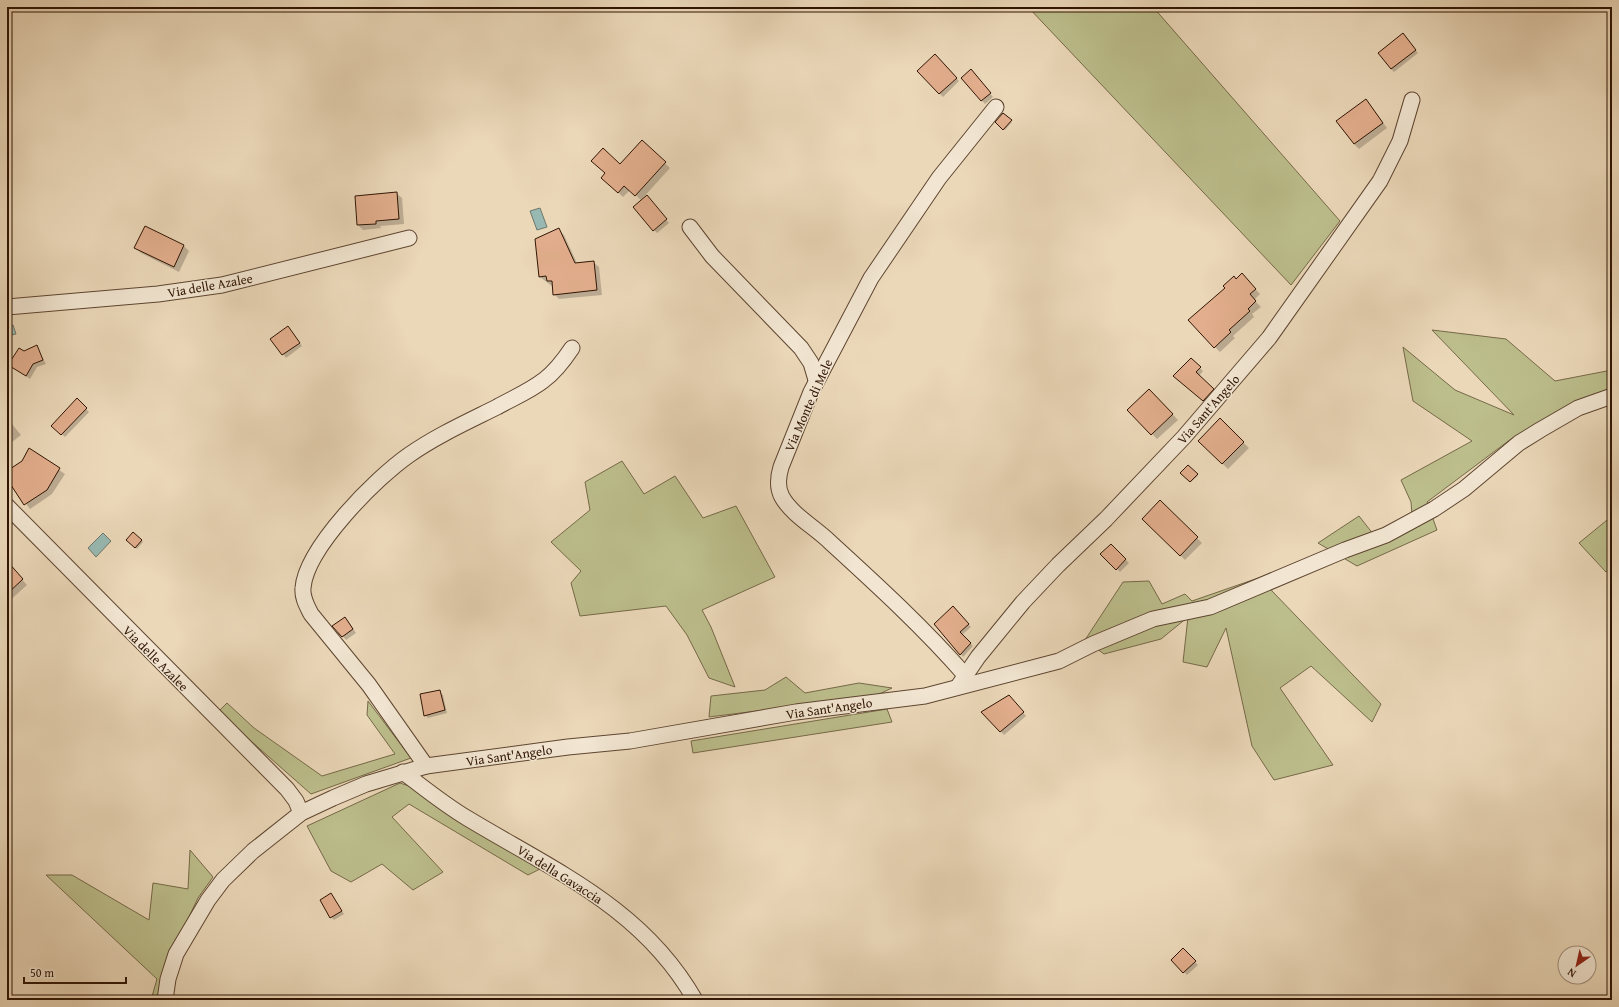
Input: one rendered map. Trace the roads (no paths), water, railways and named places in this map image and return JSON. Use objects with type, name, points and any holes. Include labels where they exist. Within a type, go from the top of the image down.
[{"type":"street","name":"Via Sant'Angelo","points":[[962,680],[1023,602],[1179,443],[1269,338],[1380,181],[1400,141],[1412,100]]},
{"type":"street","name":"Via Monte di Mele","points":[[962,680],[924,630],[829,541],[794,511],[782,497],[779,482],[781,467],[816,380],[871,278],[888,250],[939,178],[996,107]]},
{"type":"street","points":[[690,227],[712,256],[801,348],[811,363],[816,380]]},
{"type":"street","name":"Via delle Azalee","points":[[7,307],[158,294],[214,287],[409,238]]},
{"type":"street","points":[[426,766],[369,685],[311,614],[307,606],[303,590],[307,571],[337,525],[370,488],[408,456],[429,442],[541,382],[560,364],[572,348]]},
{"type":"street","name":"Via Sant'Angelo","points":[[164,1000],[176,954],[214,891],[242,860],[301,813],[339,795],[403,772],[426,766],[568,747],[636,740],[796,712],[925,696],[962,680],[1059,661],[1093,644],[1153,620],[1210,607],[1345,550],[1386,535],[1434,509],[1464,489],[1519,443],[1540,430],[1578,408],[1612,396]]},
{"type":"street","name":"Via delle Azalee","points":[[7,506],[287,789],[296,801],[301,813]]},
{"type":"street","name":"Via della Gavaccia","points":[[403,772],[466,817],[545,863],[611,906],[658,947],[676,970],[694,1000]]},
{"type":"water","points":[[540,208],[547,227],[537,230],[530,211]]},
{"type":"water","points":[[13,325],[16,334],[7,336],[7,326]]},
{"type":"water","points":[[103,533],[111,541],[96,557],[88,548]]}]
